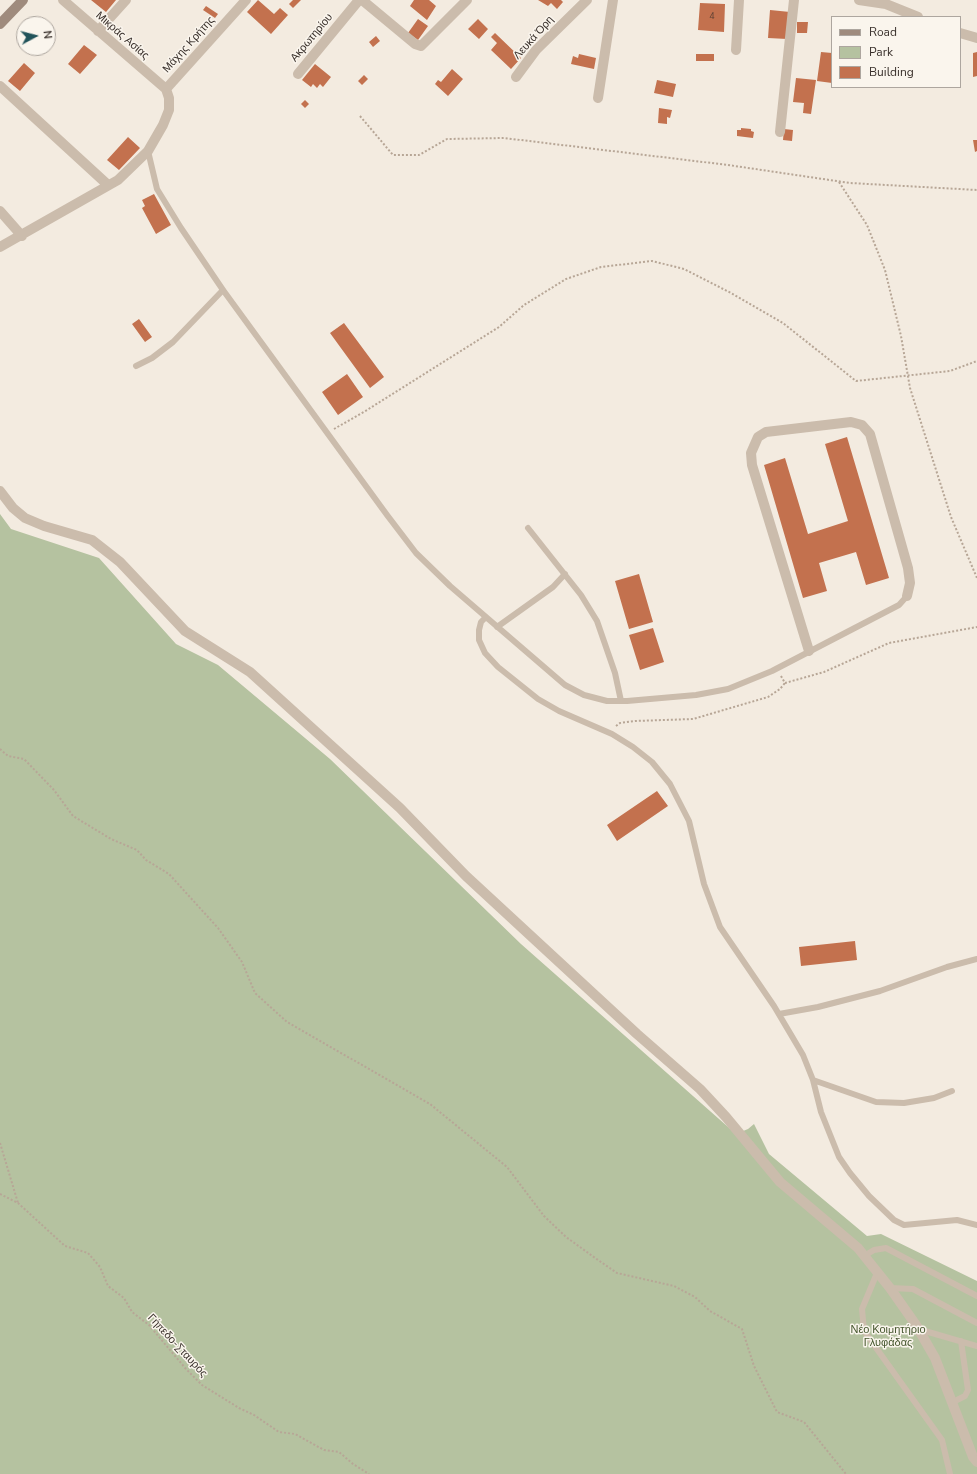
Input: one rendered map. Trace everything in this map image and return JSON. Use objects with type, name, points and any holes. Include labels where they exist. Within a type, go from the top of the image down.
[{"type":"street","points":[[0,24],[23,0]]},
{"type":"street","name":"Μικράς Ασίας","points":[[63,0],[166,89]]},
{"type":"street","points":[[98,31],[126,0]]},
{"type":"street","name":"Μάχης Κρήτης","points":[[166,89],[246,0]]},
{"type":"street","points":[[360,0],[415,44],[421,46],[467,0]]},
{"type":"street","name":"Ακρωτηρίου","points":[[298,74],[360,0]]},
{"type":"street","name":"Λευκά Όρη","points":[[516,77],[536,50],[587,0]]},
{"type":"street","points":[[598,98],[613,0]]},
{"type":"street","points":[[736,50],[739,0]]},
{"type":"street","points":[[780,132],[794,0]]},
{"type":"street","points":[[859,0],[886,4],[916,16]]},
{"type":"street","points":[[961,33],[977,38]]},
{"type":"street","points":[[0,86],[108,185]]},
{"type":"street","points":[[0,247],[22,236],[118,180],[148,151],[163,125],[169,110],[169,98],[166,89]]},
{"type":"street","points":[[0,211],[22,236]]},
{"type":"street","points":[[809,651],[752,465],[751,453],[758,437],[766,432],[851,422],[862,424],[870,434],[908,568],[910,583],[907,596]]},
{"type":"street","points":[[0,491],[13,508],[26,518],[44,526],[92,540],[120,562],[185,631],[250,672],[400,808],[466,876],[637,1034],[700,1089],[726,1117],[780,1182],[858,1248],[890,1288],[918,1329],[935,1358],[973,1457],[977,1462]]},
{"type":"lane","points":[[148,151],[157,189],[223,290],[289,379],[326,433],[416,553],[450,586],[565,685],[584,695],[607,701],[696,695],[728,689],[777,668],[899,605],[907,596]]},
{"type":"lane","points":[[136,366],[152,358],[173,342],[223,290]]},
{"type":"lane","points":[[528,528],[582,595],[597,621],[615,672],[621,701]]},
{"type":"lane","points":[[497,627],[553,587],[565,574]]},
{"type":"lane","points":[[486,617],[481,622],[479,640],[485,653],[498,667],[538,699],[558,711],[608,732],[633,747],[652,762],[670,784],[690,821],[704,884],[720,926],[779,1014],[803,1055],[813,1080],[821,1112],[839,1157],[869,1196],[894,1220],[904,1225],[957,1220],[977,1224]]},
{"type":"lane","points":[[779,1014],[880,991],[947,967],[977,959]]},
{"type":"lane","points":[[813,1080],[876,1102],[904,1103],[934,1098],[952,1091]]},
{"type":"lane","points":[[864,1256],[874,1250],[886,1248],[977,1296]]},
{"type":"lane","points":[[877,1273],[862,1309],[864,1331],[942,1440],[950,1474]]},
{"type":"lane","points":[[890,1288],[913,1289],[977,1323]]},
{"type":"lane","points":[[918,1329],[977,1346]]},
{"type":"lane","points":[[953,1402],[965,1396],[968,1390],[960,1340]]},
{"type":"path","points":[[360,116],[393,155],[419,155],[447,139],[504,138],[728,164],[839,182],[977,190]]},
{"type":"path","points":[[839,182],[866,225],[885,270],[901,336],[910,388],[951,517],[977,578]]},
{"type":"path","points":[[326,433],[368,410],[499,327],[524,305],[566,279],[601,267],[652,261],[684,269],[783,322],[856,382],[950,371],[977,361]]},
{"type":"path","points":[[608,732],[620,723],[693,719],[768,697],[780,689],[785,683],[824,672],[889,643],[977,627]]},
{"type":"path","points":[[777,668],[785,683]]},
{"type":"path","points":[[0,749],[8,756],[24,759],[54,790],[73,816],[111,839],[137,850],[146,860],[169,874],[218,928],[242,962],[255,993],[287,1022],[430,1104],[507,1167],[544,1216],[566,1237],[617,1273],[674,1286],[695,1297],[710,1311],[742,1329],[754,1366],[777,1412],[804,1422],[846,1474]]},
{"type":"path","points":[[0,1143],[18,1203]]},
{"type":"path","name":"Γήπεδο-Σταυρός","points":[[0,1194],[18,1203],[65,1246],[88,1253],[100,1267],[108,1286],[124,1298],[132,1312],[149,1325],[186,1369],[202,1385],[239,1408],[254,1415],[279,1432],[295,1434],[324,1450],[339,1452],[353,1464],[370,1474]]},
{"type":"green space","name":"Νέο Κοιμητήριο Γλυφάδας","points":[[0,514],[11,529],[99,558],[176,644],[218,665],[330,759],[521,944],[736,1134],[748,1129],[754,1124],[769,1154],[867,1236],[881,1234],[977,1281],[977,1474],[0,1474]]},
{"type":"building","points":[[91,0],[116,0],[106,12]]},
{"type":"building","points":[[258,0],[274,14],[280,8],[288,15],[271,34],[247,12]]},
{"type":"building","points":[[293,0],[301,0],[293,8],[289,4]]},
{"type":"building","points":[[414,0],[429,0],[436,6],[427,20],[410,6]]},
{"type":"building","points":[[538,0],[561,0],[563,2],[557,9],[551,3],[548,6]]},
{"type":"building","points":[[700,3],[725,4],[724,32],[698,30]]},
{"type":"building","points":[[206,6],[218,14],[215,18],[203,10]]},
{"type":"building","points":[[770,10],[790,12],[787,39],[768,38]]},
{"type":"building","points":[[418,19],[428,26],[418,40],[408,33]]},
{"type":"building","points":[[478,19],[488,29],[479,39],[468,29]]},
{"type":"building","points":[[797,22],[808,22],[807,33],[797,33]]},
{"type":"building","points":[[495,33],[521,58],[511,69],[491,50],[497,43],[491,37]]},
{"type":"building","points":[[376,36],[380,41],[373,47],[369,42]]},
{"type":"building","points":[[84,45],[97,55],[80,74],[68,64]]},
{"type":"building","points":[[821,52],[831,53],[831,83],[817,81]]},
{"type":"building","points":[[977,52],[977,76],[973,77],[973,53]]},
{"type":"building","points":[[579,54],[596,58],[594,69],[571,64],[573,56],[578,58]]},
{"type":"building","points":[[696,54],[714,54],[714,61],[696,61]]},
{"type":"building","points":[[24,63],[35,73],[20,91],[8,81]]},
{"type":"building","points":[[315,64],[331,77],[323,87],[320,84],[317,88],[313,84],[311,87],[302,80]]},
{"type":"building","points":[[452,69],[463,79],[448,96],[435,84],[438,80],[441,82]]},
{"type":"building","points":[[364,75],[368,79],[362,85],[358,81]]},
{"type":"building","points":[[796,78],[816,80],[811,114],[803,113],[804,103],[793,102]]},
{"type":"building","points":[[657,80],[676,84],[673,97],[654,93]]},
{"type":"building","points":[[305,100],[309,104],[305,108],[301,104]]},
{"type":"building","points":[[659,108],[672,110],[670,118],[667,117],[667,124],[658,123]]},
{"type":"building","points":[[741,128],[751,129],[751,131],[754,132],[753,138],[737,136],[737,130],[741,130]]},
{"type":"building","points":[[784,129],[793,130],[792,141],[783,140]]},
{"type":"building","points":[[128,137],[140,148],[119,170],[107,160]]},
{"type":"building","points":[[973,140],[977,140],[977,151],[975,152]]},
{"type":"building","points":[[154,194],[171,225],[156,234],[142,208],[145,206],[142,200]]},
{"type":"building","points":[[139,319],[152,337],[145,342],[132,324]]},
{"type":"building","points":[[344,323],[384,377],[370,388],[330,333]]},
{"type":"building","points":[[347,374],[363,397],[338,415],[322,392]]},
{"type":"building","points":[[847,437],[889,578],[866,585],[856,552],[819,563],[827,591],[803,598],[764,465],[785,458],[808,534],[848,521],[825,444]]},
{"type":"building","points":[[639,574],[653,622],[629,629],[615,581]]},
{"type":"building","points":[[653,628],[664,662],[640,670],[629,635]]},
{"type":"building","points":[[657,791],[668,806],[617,841],[607,825]]},
{"type":"building","points":[[855,941],[857,960],[801,966],[799,947]]}]
